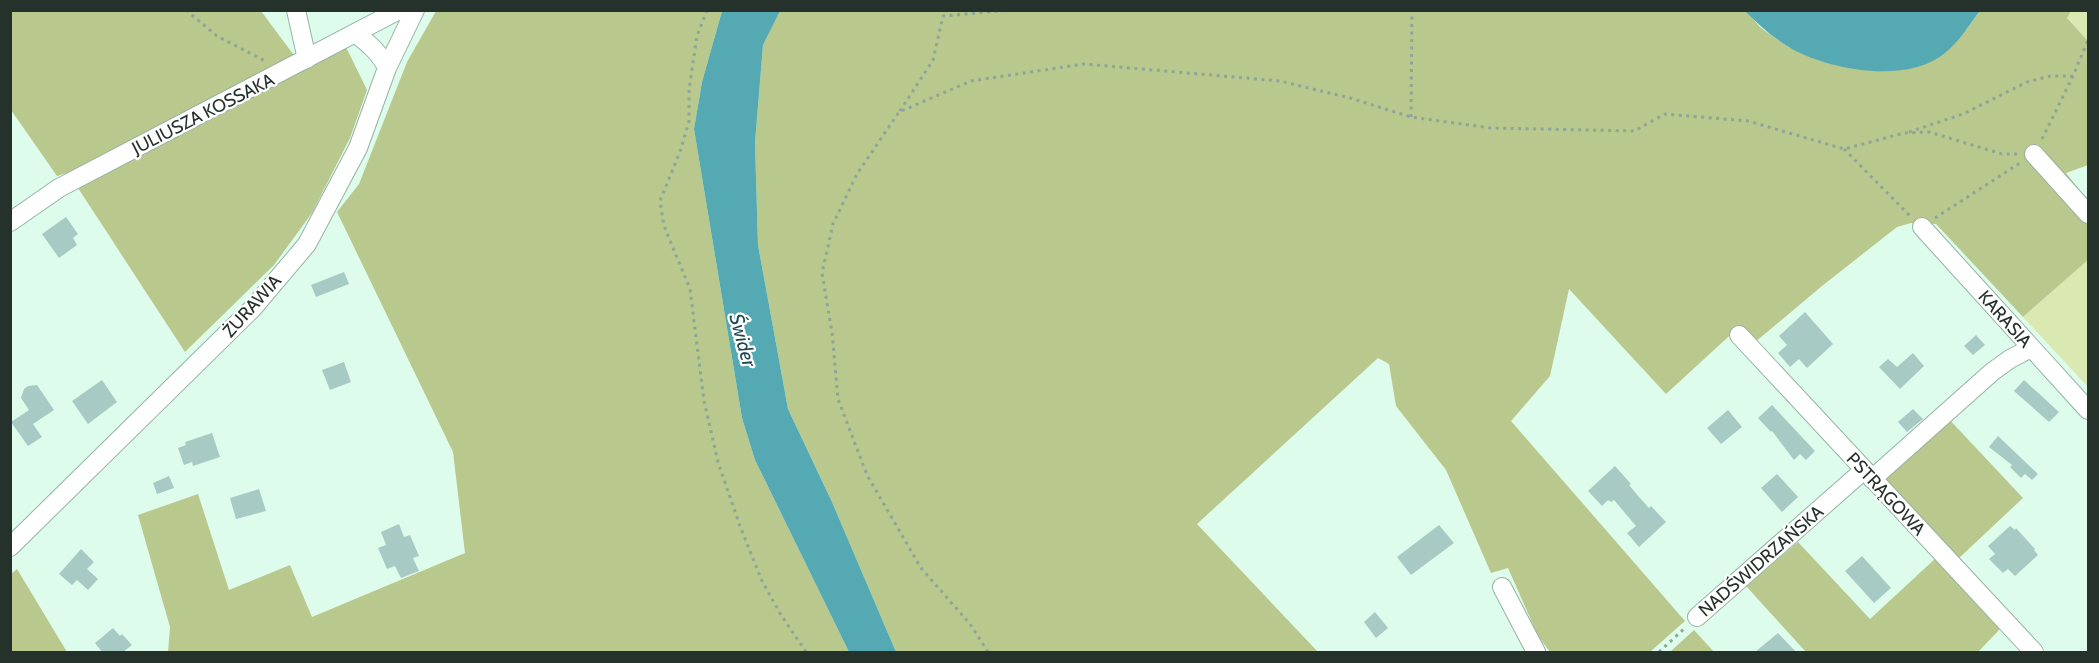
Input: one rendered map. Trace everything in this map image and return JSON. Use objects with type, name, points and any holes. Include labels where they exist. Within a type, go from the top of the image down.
[{"type":"street","points":[[296,10],[307,59]]},
{"type":"street","name":"JULIUSZA KOSSAKA","points":[[10,222],[59,188],[399,10]]},
{"type":"street","name":"ŻURAWIA","points":[[10,547],[253,308],[307,244],[358,148],[387,68],[415,10]]},
{"type":"street","points":[[355,33],[370,45],[387,68]]},
{"type":"street","points":[[2034,154],[2088,214]]},
{"type":"street","name":"KARASIA","points":[[1922,227],[2088,410]]},
{"type":"street","name":"PSTRĄGOWA","points":[[1739,335],[2034,652]]},
{"type":"street","name":"NADŚWIDRZAŃSKA","points":[[1697,617],[1992,372],[2031,348]]},
{"type":"street","points":[[1502,587],[1536,652]]},
{"type":"path","points":[[186,10],[217,36],[268,63],[288,70]]},
{"type":"path","points":[[707,10],[697,36],[689,90],[688,121],[681,149],[660,201],[664,226],[690,289],[704,401],[718,462],[762,581],[806,652]]},
{"type":"path","points":[[988,652],[970,624],[921,568],[867,475],[838,399],[832,332],[822,273],[832,224],[857,174],[933,60],[943,16],[1010,10]]},
{"type":"path","points":[[1411,117],[1412,10]]},
{"type":"path","points":[[899,112],[971,81],[1084,64],[1280,81],[1350,98],[1411,117],[1491,128],[1634,131],[1665,114],[1748,121],[1844,149],[1922,227],[2034,154],[2073,76],[2088,40]]},
{"type":"path","points":[[1844,149],[1963,114],[2027,82],[2050,76],[2073,76]]},
{"type":"path","points":[[1904,133],[1929,132],[2002,154],[2034,154]]},
{"type":"path","name":"NADŚWIDRZAŃSKA","points":[[1659,652],[1697,617]]},
{"type":"green space","points":[[780,10],[1745,10],[1761,28],[1788,47],[1820,61],[1966,30],[1980,11],[2071,11],[2067,18],[2088,41],[2088,165],[2066,173],[2088,201],[2088,260],[2023,317],[1936,224],[1911,223],[1897,227],[1754,343],[1739,327],[1666,394],[1569,289],[1550,376],[1511,421],[1685,621],[1650,652],[1550,652],[1538,636],[1508,568],[1491,573],[1446,470],[1396,406],[1389,364],[1378,358],[1197,524],[1318,652],[896,652],[832,502],[788,409],[758,245],[755,143],[763,45]]},
{"type":"green space","points":[[10,11],[261,11],[296,58],[57,176],[11,110]]},
{"type":"green space","points":[[436,11],[722,11],[702,82],[694,129],[742,418],[755,460],[849,652],[168,652],[170,627],[138,515],[198,494],[229,590],[290,565],[312,617],[465,553],[453,452],[337,212],[359,184],[407,62]]},
{"type":"green space","points":[[2071,11],[2088,11],[2088,41],[2067,18]]},
{"type":"green space","points":[[346,47],[367,90],[350,138],[312,213],[274,265],[185,352],[78,188]]},
{"type":"green space","points":[[2088,260],[2088,387],[2023,317]]},
{"type":"green space","points":[[1947,417],[2023,498],[1957,560],[1882,482]]},
{"type":"green space","points":[[1798,542],[1870,619],[1937,557],[2001,628],[1978,652],[1806,652],[1746,586]]},
{"type":"green space","points":[[17,569],[67,652],[11,652],[11,574]]},
{"type":"green space","points":[[1694,630],[1714,652],[1670,652]]},
{"type":"water","name":"Świder","points":[[722,11],[780,11],[763,45],[755,143],[758,245],[788,409],[832,502],[896,652],[849,652],[755,460],[742,418],[694,129],[702,82]]},
{"type":"water","points":[[1745,11],[1980,11],[1950,49],[1929,63],[1910,69],[1866,71],[1823,62],[1803,55],[1776,38]]},
{"type":"building","points":[[66,217],[78,234],[73,238],[77,245],[59,258],[42,234]]},
{"type":"building","points":[[344,272],[349,284],[316,297],[311,285]]},
{"type":"building","points":[[1805,312],[1833,344],[1807,368],[1799,359],[1790,367],[1778,353],[1787,345],[1779,336]]},
{"type":"building","points":[[1976,335],[1985,345],[1973,355],[1964,346]]},
{"type":"building","points":[[1913,353],[1924,366],[1900,389],[1879,367],[1888,359],[1897,367]]},
{"type":"building","points":[[344,362],[351,382],[330,390],[322,370]]},
{"type":"building","points":[[102,380],[117,402],[88,424],[72,401]]},
{"type":"building","points":[[2024,380],[2059,412],[2049,422],[2014,391]]},
{"type":"building","points":[[37,385],[54,410],[33,424],[42,437],[28,446],[11,422],[29,410],[21,398],[24,389]]},
{"type":"building","points":[[1772,405],[1815,451],[1806,460],[1800,454],[1794,460],[1772,431],[1758,418]]},
{"type":"building","points":[[1913,409],[1923,419],[1907,432],[1898,422]]},
{"type":"building","points":[[1728,410],[1742,427],[1721,444],[1707,428]]},
{"type":"building","points":[[212,433],[220,457],[193,466],[192,462],[184,465],[178,448],[186,445],[185,442]]},
{"type":"building","points":[[1998,436],[2038,474],[2032,480],[2025,474],[2021,478],[2010,467],[2012,465],[1989,447]]},
{"type":"building","points":[[1615,466],[1649,508],[1651,506],[1666,522],[1639,547],[1627,533],[1636,526],[1614,500],[1611,502],[1608,500],[1602,506],[1588,491]]},
{"type":"building","points":[[1777,474],[1798,497],[1782,512],[1761,488]]},
{"type":"building","points":[[169,476],[174,488],[157,494],[153,483]]},
{"type":"building","points":[[259,489],[266,511],[236,519],[230,498]]},
{"type":"building","points":[[399,524],[404,537],[410,535],[419,556],[413,558],[419,571],[401,578],[395,566],[387,569],[378,548],[386,545],[381,532]]},
{"type":"building","points":[[1439,525],[1454,543],[1411,575],[1397,557]]},
{"type":"building","points":[[2010,526],[2015,530],[2016,528],[2038,555],[2015,576],[2008,569],[2003,573],[1989,559],[1995,554],[1988,546]]},
{"type":"building","points":[[81,549],[94,562],[87,569],[98,579],[88,590],[77,580],[72,585],[59,574]]},
{"type":"building","points":[[1862,556],[1891,588],[1874,603],[1845,571]]},
{"type":"building","points":[[1375,612],[1388,628],[1376,638],[1364,622]]},
{"type":"building","points":[[113,628],[132,645],[123,652],[102,652],[95,643]]},
{"type":"building","points":[[1778,633],[1796,652],[1755,652]]}]
